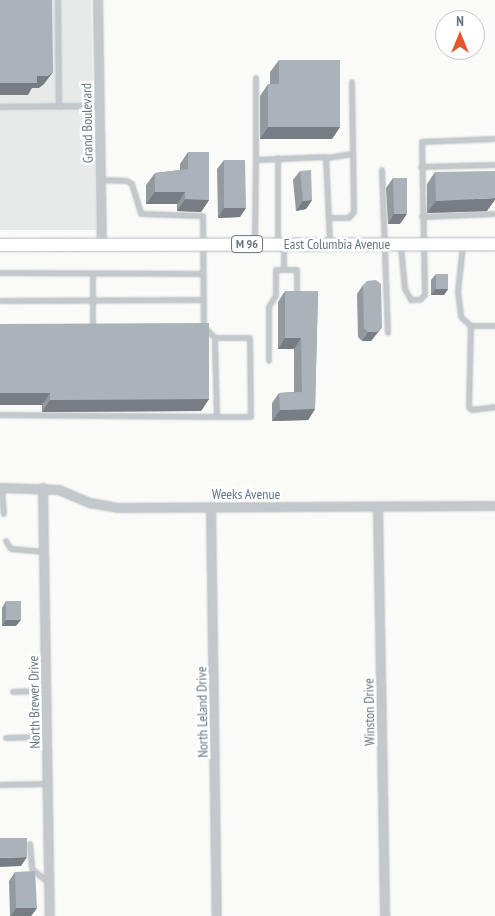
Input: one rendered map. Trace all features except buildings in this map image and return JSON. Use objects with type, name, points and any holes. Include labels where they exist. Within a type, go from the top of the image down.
[{"type":"main road","name":"East Columbia Avenue","points":[[0,245],[495,244]]},
{"type":"street","name":"Grand Boulevard","points":[[98,0],[102,246]]},
{"type":"street","name":"Weeks Avenue","points":[[1,488],[59,490],[104,507],[495,506]]},
{"type":"street","name":"North Brewer Drive","points":[[43,488],[50,916]]},
{"type":"street","name":"North Leland Drive","points":[[211,507],[217,916]]},
{"type":"street","name":"Winston Drive","points":[[378,507],[386,916]]},
{"type":"lane","points":[[58,0],[59,107]]},
{"type":"lane","points":[[255,244],[256,78]]},
{"type":"lane","points":[[329,218],[349,218],[354,212],[352,82]]},
{"type":"lane","points":[[0,107],[100,106]]},
{"type":"lane","points":[[401,244],[405,289],[414,300],[420,300],[425,295],[422,244],[422,142],[495,139]]},
{"type":"lane","points":[[256,160],[328,158],[353,154]]},
{"type":"lane","points":[[278,158],[281,244],[284,270]]},
{"type":"lane","points":[[328,158],[330,244]]},
{"type":"lane","points":[[422,167],[495,165]]},
{"type":"lane","points":[[382,170],[388,333]]},
{"type":"lane","points":[[101,180],[127,180],[132,184],[141,214],[203,216],[204,328]]},
{"type":"lane","points":[[422,217],[495,214]]},
{"type":"lane","points":[[463,244],[461,317],[471,326],[495,326]]},
{"type":"lane","points":[[269,361],[269,307],[276,296],[276,270],[297,270],[297,296],[290,296]]},
{"type":"lane","points":[[0,274],[203,274]]},
{"type":"lane","points":[[93,274],[93,328]]},
{"type":"lane","points":[[276,296],[283,296]]},
{"type":"lane","points":[[0,301],[204,300]]},
{"type":"lane","points":[[471,326],[469,407],[472,410],[495,407]]},
{"type":"lane","points":[[83,328],[102,328]]},
{"type":"lane","points":[[0,415],[251,417],[250,338],[215,338],[204,328],[195,328]]},
{"type":"lane","points":[[215,338],[217,417]]},
{"type":"lane","points":[[1,488],[4,514]]},
{"type":"lane","points":[[6,541],[10,549],[44,552]]},
{"type":"lane","points":[[14,692],[46,691]]},
{"type":"lane","points":[[6,738],[47,737]]},
{"type":"lane","points":[[0,785],[48,784]]},
{"type":"lane","points":[[30,844],[32,869],[50,884]]},
{"type":"shaded area","points":[[0,0],[91,0],[96,230],[0,230]]}]
